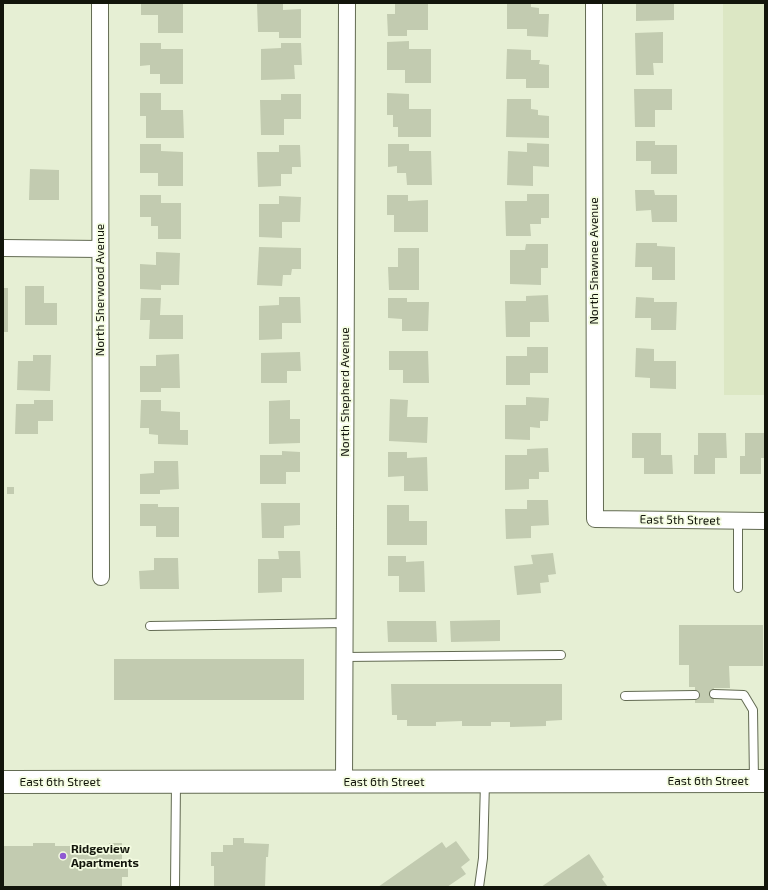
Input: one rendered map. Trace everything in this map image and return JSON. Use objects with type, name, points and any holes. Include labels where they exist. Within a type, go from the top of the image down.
[{"type":"main road","name":"East 6th Street","points":[[3,782],[759,781]]},
{"type":"street","name":"North Sherwood Avenue","points":[[100,3],[101,577]]},
{"type":"street","name":"North Shepherd Avenue","points":[[344,782],[347,3]]},
{"type":"street","name":"North Shawnee Avenue","points":[[594,3],[595,519]]},
{"type":"street","points":[[3,248],[100,249]]},
{"type":"street","name":"East 5th Street","points":[[595,519],[765,521]]},
{"type":"lane","points":[[738,520],[738,588]]},
{"type":"lane","points":[[150,626],[344,623]]},
{"type":"lane","points":[[344,657],[561,655]]},
{"type":"lane","points":[[714,694],[744,695],[753,710],[759,781]]},
{"type":"lane","points":[[625,696],[695,695]]},
{"type":"lane","points":[[175,887],[176,782]]},
{"type":"lane","points":[[479,887],[483,858],[485,782]]},
{"type":"shaded area","points":[[723,3],[765,3],[765,395],[724,395]]},
{"type":"building","points":[[141,3],[183,3],[183,33],[158,33],[158,15],[141,15]]},
{"type":"building","points":[[257,3],[283,3],[283,10],[301,9],[301,38],[279,38],[279,32],[258,32]]},
{"type":"building","points":[[395,3],[428,3],[428,30],[407,30],[407,36],[388,36],[387,14],[395,14]]},
{"type":"building","points":[[507,3],[531,3],[531,7],[539,8],[539,14],[549,14],[548,37],[527,36],[527,29],[507,29]]},
{"type":"building","points":[[636,3],[674,3],[674,20],[636,21]]},
{"type":"building","points":[[663,32],[663,63],[653,63],[654,75],[636,75],[635,33]]},
{"type":"building","points":[[409,41],[409,49],[431,49],[431,83],[405,83],[405,70],[387,70],[387,42]]},
{"type":"building","points":[[140,43],[161,43],[161,49],[183,49],[183,84],[160,84],[160,74],[150,74],[150,65],[140,66]]},
{"type":"building","points":[[281,43],[301,43],[302,65],[294,65],[295,79],[261,80],[261,49],[281,48]]},
{"type":"building","points":[[507,49],[531,50],[531,60],[540,60],[539,64],[549,65],[549,88],[526,88],[526,79],[506,79]]},
{"type":"building","points":[[634,89],[672,89],[672,110],[655,110],[655,127],[635,127]]},
{"type":"building","points":[[140,93],[161,93],[161,110],[183,110],[184,138],[146,138],[146,116],[140,116]]},
{"type":"building","points":[[387,93],[409,94],[409,109],[431,109],[431,137],[398,137],[398,127],[393,127],[393,115],[387,115]]},
{"type":"building","points":[[281,94],[301,94],[301,119],[284,119],[284,135],[261,135],[260,100],[281,100]]},
{"type":"building","points":[[507,99],[531,99],[531,109],[538,110],[538,115],[549,116],[549,138],[506,137]]},
{"type":"building","points":[[636,141],[655,141],[655,145],[677,145],[677,174],[651,174],[651,161],[636,161]]},
{"type":"building","points":[[527,143],[549,144],[549,167],[533,166],[533,186],[507,185],[508,151],[527,152]]},
{"type":"building","points":[[140,144],[161,144],[161,151],[183,152],[183,186],[158,186],[158,173],[140,173]]},
{"type":"building","points":[[388,144],[409,144],[409,151],[431,151],[432,185],[407,185],[406,173],[397,173],[397,166],[388,167]]},
{"type":"building","points":[[279,145],[300,145],[301,167],[292,167],[292,174],[281,174],[281,186],[258,187],[257,152],[279,152]]},
{"type":"building","points":[[30,169],[59,170],[59,200],[29,200]]},
{"type":"building","points":[[635,190],[654,190],[655,195],[677,195],[677,222],[652,222],[651,210],[636,211]]},
{"type":"building","points":[[527,194],[549,194],[549,218],[541,218],[541,224],[530,224],[531,236],[506,236],[505,201],[527,201]]},
{"type":"building","points":[[140,195],[161,195],[161,203],[181,203],[181,239],[158,239],[158,226],[151,226],[151,217],[140,217]]},
{"type":"building","points":[[387,195],[408,195],[408,201],[428,200],[428,232],[394,232],[394,215],[387,215]]},
{"type":"building","points":[[279,196],[301,197],[300,222],[282,222],[282,238],[259,237],[259,204],[279,204]]},
{"type":"building","points":[[636,243],[657,243],[657,246],[675,247],[675,280],[652,280],[652,267],[635,267]]},
{"type":"building","points":[[526,244],[548,244],[548,268],[541,268],[541,285],[510,284],[510,250],[525,250]]},
{"type":"building","points":[[259,247],[301,248],[301,269],[292,269],[291,275],[283,275],[282,286],[257,285]]},
{"type":"building","points":[[398,248],[419,248],[419,290],[389,290],[388,267],[398,267]]},
{"type":"building","points":[[156,252],[180,253],[179,285],[161,285],[161,290],[140,289],[140,264],[156,265]]},
{"type":"building","points":[[25,286],[44,286],[44,303],[57,303],[57,325],[25,325]]},
{"type":"building","points":[[3,288],[8,288],[8,332],[3,332]]},
{"type":"building","points":[[548,295],[549,322],[530,322],[530,337],[506,337],[505,301],[526,301],[526,296]]},
{"type":"building","points":[[279,297],[300,297],[301,323],[282,323],[282,339],[259,340],[259,306],[279,305]]},
{"type":"building","points":[[636,297],[654,298],[654,302],[677,302],[676,330],[651,330],[651,318],[635,318]]},
{"type":"building","points":[[141,298],[161,298],[160,315],[183,315],[183,339],[149,339],[150,320],[140,320]]},
{"type":"building","points":[[388,298],[407,298],[407,302],[429,302],[428,331],[402,331],[402,319],[388,318]]},
{"type":"building","points":[[527,347],[548,347],[548,373],[530,373],[530,385],[506,385],[506,356],[527,356]]},
{"type":"building","points":[[636,348],[654,349],[654,361],[676,361],[676,389],[650,388],[650,378],[635,377]]},
{"type":"building","points":[[389,351],[428,351],[429,383],[403,383],[403,370],[389,370]]},
{"type":"building","points":[[300,352],[301,371],[287,371],[287,383],[261,383],[261,353]]},
{"type":"building","points":[[179,354],[180,388],[161,388],[161,392],[140,392],[140,366],[156,366],[156,355]]},
{"type":"building","points":[[33,355],[51,355],[50,391],[17,390],[18,361],[33,361]]},
{"type":"building","points":[[526,397],[549,398],[548,421],[540,421],[540,428],[530,427],[530,440],[505,439],[505,405],[526,405]]},
{"type":"building","points":[[390,399],[408,400],[407,417],[428,417],[427,443],[389,441]]},
{"type":"building","points":[[34,400],[53,400],[53,421],[38,421],[38,434],[15,434],[16,404],[34,404]]},
{"type":"building","points":[[141,400],[161,400],[161,411],[180,412],[180,430],[188,430],[188,445],[158,444],[158,435],[149,434],[149,428],[140,428]]},
{"type":"building","points":[[290,400],[290,419],[300,419],[300,443],[269,444],[269,401]]},
{"type":"building","points":[[632,433],[661,433],[661,455],[672,455],[673,474],[644,474],[644,458],[632,458]]},
{"type":"building","points":[[698,433],[726,433],[727,458],[715,458],[715,474],[694,474],[694,455],[698,455]]},
{"type":"building","points":[[745,433],[765,433],[765,458],[761,458],[761,474],[740,474],[740,456],[745,456]]},
{"type":"building","points":[[548,448],[549,472],[539,472],[539,479],[529,479],[529,489],[505,490],[505,455],[527,455],[527,449]]},
{"type":"building","points":[[282,451],[300,452],[300,472],[286,472],[286,484],[260,484],[260,455],[282,455]]},
{"type":"building","points":[[388,452],[407,452],[407,458],[427,457],[428,491],[404,491],[404,476],[388,477]]},
{"type":"building","points":[[154,461],[178,461],[179,489],[160,490],[160,494],[140,494],[140,474],[154,473]]},
{"type":"building","points":[[7,487],[14,487],[14,494],[7,494]]},
{"type":"building","points":[[527,500],[548,500],[549,525],[531,526],[531,538],[506,539],[505,509],[527,509]]},
{"type":"building","points":[[261,503],[300,503],[300,525],[284,526],[284,538],[262,538]]},
{"type":"building","points":[[140,504],[158,504],[158,507],[179,507],[179,537],[156,537],[156,526],[140,526]]},
{"type":"building","points":[[387,505],[409,505],[409,521],[427,521],[427,545],[387,545]]},
{"type":"building","points":[[278,551],[300,551],[301,578],[282,578],[282,592],[258,593],[258,559],[279,559]]},
{"type":"building","points":[[553,553],[556,574],[548,575],[549,582],[540,583],[541,593],[517,595],[514,566],[533,564],[531,555]]},
{"type":"building","points":[[388,556],[406,556],[406,562],[424,561],[425,592],[399,592],[399,576],[388,576]]},
{"type":"building","points":[[154,558],[178,558],[179,589],[140,589],[139,571],[154,570]]},
{"type":"building","points":[[500,620],[500,641],[451,642],[450,621]]},
{"type":"building","points":[[387,621],[436,621],[437,642],[388,642]]},
{"type":"building","points":[[679,625],[763,625],[763,666],[729,666],[730,688],[714,688],[714,703],[695,703],[695,687],[689,687],[689,665],[679,665]]},
{"type":"building","points":[[114,659],[304,659],[304,700],[114,700]]},
{"type":"building","points":[[391,684],[562,684],[562,720],[546,721],[546,726],[510,727],[510,722],[491,722],[491,726],[462,726],[462,721],[436,722],[436,726],[407,726],[407,720],[397,720],[397,715],[392,715]]},
{"type":"building","points":[[233,838],[244,838],[244,843],[269,844],[268,857],[266,857],[265,887],[214,887],[214,866],[211,866],[211,852],[223,852],[223,845],[233,845]]},
{"type":"building","points":[[456,841],[470,860],[461,867],[466,874],[447,887],[378,887],[442,842],[446,848]]},
{"type":"building","name":"Ridgeview Apartments","points":[[33,843],[55,843],[55,846],[109,846],[109,843],[122,843],[122,866],[128,866],[128,877],[122,877],[122,887],[3,887],[3,846],[33,846]]},
{"type":"building","points":[[589,854],[604,877],[602,879],[608,887],[541,887]]},
{"type":"place","name":"Ridgeview Apartments","points":[[63,856]]}]
